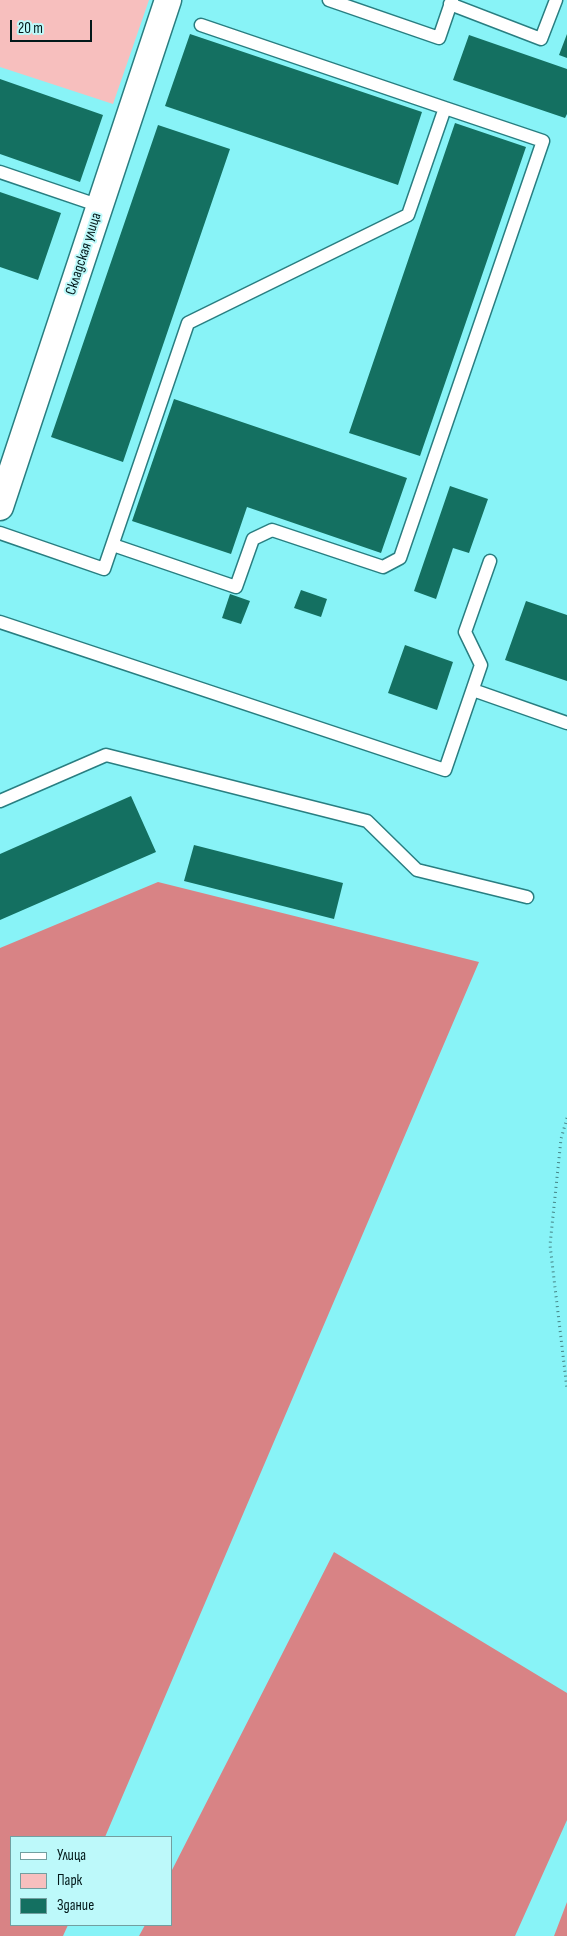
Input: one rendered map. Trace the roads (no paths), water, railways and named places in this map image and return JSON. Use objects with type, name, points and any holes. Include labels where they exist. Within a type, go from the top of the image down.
[{"type":"street","name":"Складская улица","points":[[0,508],[168,0]]},
{"type":"lane","points":[[329,0],[439,38],[451,2],[541,38],[556,0]]},
{"type":"lane","points":[[113,545],[236,587],[253,540],[272,530],[383,567],[400,558],[543,141],[201,24]]},
{"type":"lane","points":[[0,533],[104,569],[188,323],[408,215],[445,108]]},
{"type":"lane","points":[[0,172],[100,206]]},
{"type":"lane","points":[[0,622],[445,770],[481,665],[465,632],[490,561]]},
{"type":"lane","points":[[473,690],[567,722]]},
{"type":"lane","points":[[0,801],[106,755],[367,821],[417,870],[526,898]]}]
